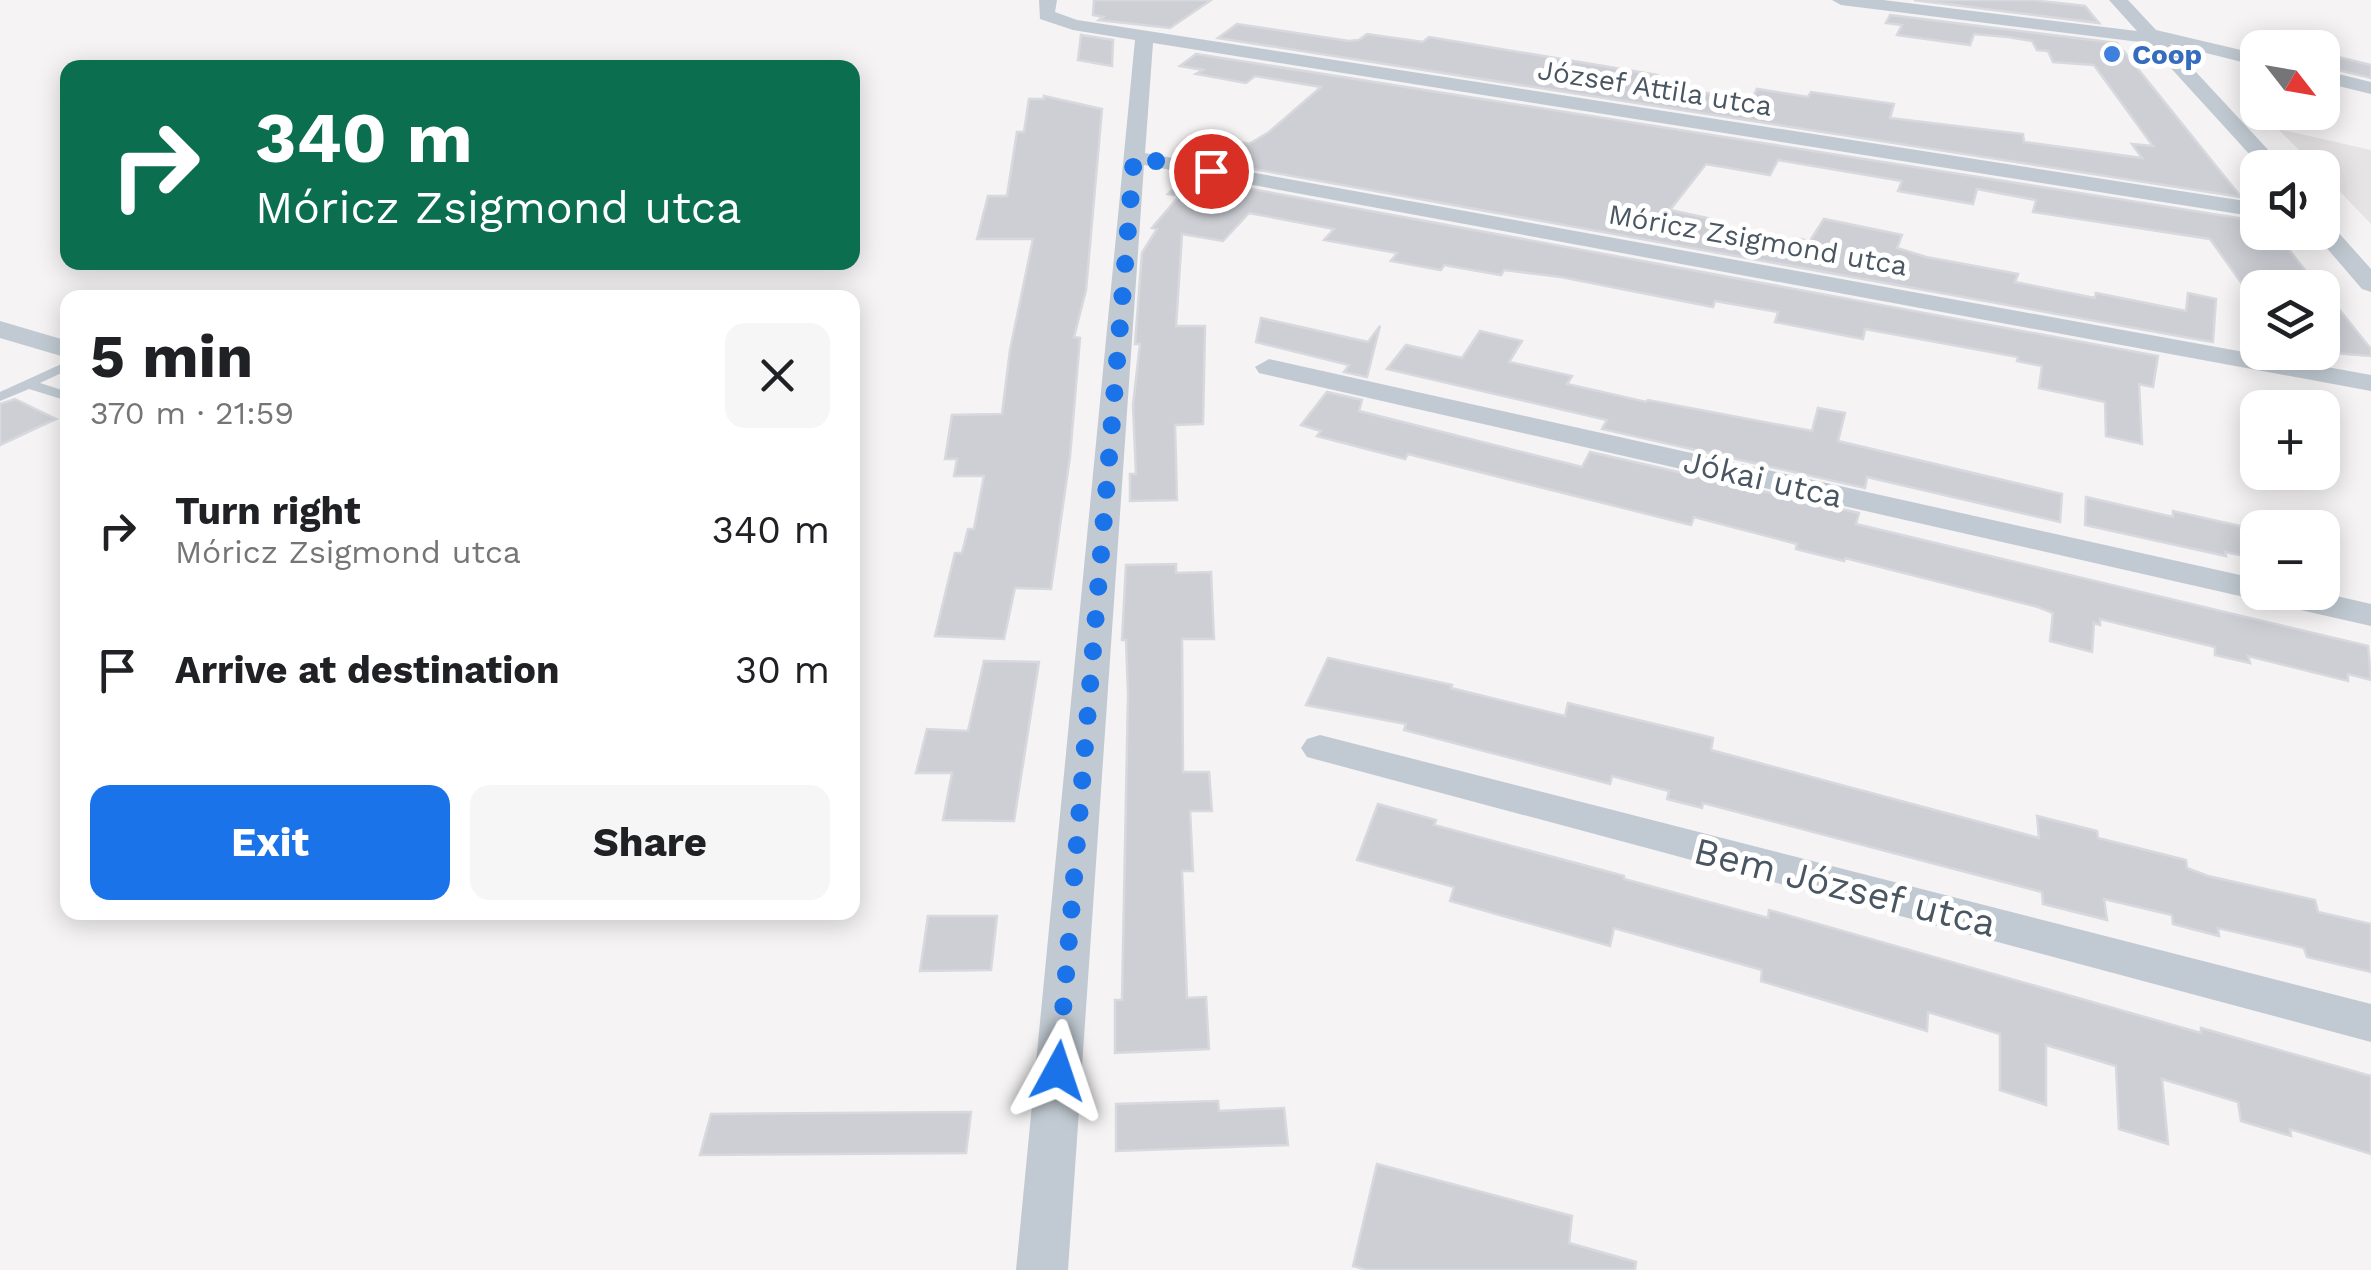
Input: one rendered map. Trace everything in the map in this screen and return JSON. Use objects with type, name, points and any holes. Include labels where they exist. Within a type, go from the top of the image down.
[{"type":"street","points":[[1841,0],[2154,37],[2240,56]]},
{"type":"street","points":[[2118,0],[2258,150]]},
{"type":"street","name":"József Attila utca","points":[[1047,8],[1073,25],[1144,37],[2240,207]]},
{"type":"street","points":[[1042,1270],[1144,37]]},
{"type":"street","points":[[2340,80],[2371,88]]},
{"type":"street","name":"Móricz Zsigmond utca","points":[[1134,157],[2371,383]]},
{"type":"street","points":[[2340,249],[2371,284]]},
{"type":"street","points":[[0,328],[60,347]]},
{"type":"street","name":"Jókai utca","points":[[1270,368],[2240,586]]},
{"type":"street","points":[[2340,608],[2371,615]]},
{"type":"street","name":"Bem József utca","points":[[1320,748],[1528,806],[2371,1022]]},
{"type":"lane","points":[[0,397],[60,369]]},
{"type":"lane","points":[[28,384],[60,394]]},
{"type":"shaded area","points":[[2279,130],[2371,150],[2371,224],[2340,192],[2340,150],[2299,150]]},
{"type":"building","points":[[1094,0],[1211,0],[1170,28],[1099,20],[1103,17],[1093,15]]},
{"type":"building","points":[[1914,0],[2031,0],[2085,6],[2099,23]]},
{"type":"building","points":[[1890,15],[2117,43],[2240,197],[1218,38],[1237,24],[1349,41],[1367,34],[1423,42],[1429,37],[1657,75],[1651,85],[1727,96],[1752,99],[1757,89],[1894,104],[1890,118],[2023,134],[2024,142],[2142,158],[2132,144],[2153,146],[2094,65],[2053,62],[2048,51],[2037,50],[2032,41],[1974,34],[1970,45],[1897,35],[1902,25],[1886,23]]},
{"type":"building","points":[[1081,35],[1113,40],[1112,66],[1078,60]]},
{"type":"building","points":[[1196,54],[2240,218],[2240,250],[2289,250],[2305,270],[2240,270],[2240,281],[2210,239],[2033,212],[2036,200],[1977,189],[1973,204],[1898,191],[1902,181],[1778,160],[1770,175],[1706,164],[1670,210],[1726,222],[1721,228],[1791,244],[1795,238],[1810,241],[1824,219],[1902,235],[1897,248],[2018,274],[2015,282],[2095,298],[2096,293],[2186,311],[2188,293],[2216,299],[2213,342],[1204,160],[1226,139],[1249,144],[1269,132],[1321,87],[1255,76],[1246,83],[1196,74],[1203,70],[1180,66]]},
{"type":"building","points":[[2340,57],[2371,65],[2371,78],[2340,70]]},
{"type":"building","points":[[1044,96],[1102,109],[1086,290],[1074,337],[1080,338],[1070,456],[1051,589],[1015,588],[1004,639],[935,636],[955,553],[962,553],[968,529],[974,529],[984,476],[954,476],[957,459],[945,459],[952,415],[1002,414],[1010,350],[1033,239],[977,239],[988,196],[1007,196],[1017,132],[1024,132],[1029,99]]},
{"type":"building","points":[[1186,177],[2158,356],[2153,387],[2139,384],[2142,444],[2106,436],[2105,402],[2039,388],[2042,366],[2017,361],[2018,357],[1865,329],[1863,339],[1775,322],[1778,312],[1715,301],[1713,307],[1561,277],[1504,270],[1501,275],[1444,265],[1441,270],[1391,261],[1397,253],[1324,240],[1334,229],[1249,213],[1223,241],[1182,234],[1176,326],[1205,326],[1203,424],[1175,425],[1177,500],[1130,501],[1130,474],[1136,474],[1133,405],[1140,344],[1135,344],[1142,253],[1157,229],[1152,228],[1179,196],[1168,194]]},
{"type":"building","points":[[2340,310],[2371,349],[2371,356],[2340,353]]},
{"type":"building","points":[[1261,318],[1368,342],[1380,326],[1367,377],[1344,372],[1349,365],[1256,342]]},
{"type":"building","points":[[1480,331],[1522,341],[1509,362],[1572,376],[1567,384],[1646,402],[1812,431],[1818,408],[1845,413],[1838,441],[2062,494],[2060,522],[1867,477],[1865,488],[1602,429],[1607,420],[1387,369],[1406,345],[1462,358]]},
{"type":"building","points":[[1327,392],[1362,400],[1359,411],[1582,467],[1590,452],[1859,513],[1856,524],[2368,646],[2371,680],[2348,674],[2348,681],[2248,656],[2250,663],[2215,655],[2215,647],[2100,619],[2100,625],[2094,623],[2092,652],[2050,641],[2053,613],[2038,607],[1796,549],[1797,544],[1694,517],[1691,525],[1408,454],[1405,459],[1317,436],[1321,431],[1301,425]]},
{"type":"building","points":[[15,399],[56,419],[0,445],[0,404]]},
{"type":"building","points":[[2086,497],[2173,517],[2173,511],[2240,526],[2240,555],[2225,552],[2226,556],[2085,525]]},
{"type":"building","points":[[1176,564],[1176,573],[1211,572],[1214,639],[1182,639],[1183,772],[1209,772],[1212,811],[1190,811],[1193,871],[1182,871],[1187,998],[1206,997],[1209,1049],[1115,1053],[1115,1000],[1122,1000],[1128,694],[1126,640],[1122,640],[1126,565]]},
{"type":"building","points":[[1328,658],[1452,685],[1451,688],[1565,716],[1568,703],[1713,738],[1711,750],[2039,838],[2037,816],[2097,831],[2098,838],[2186,860],[2187,868],[2208,876],[2315,900],[2318,912],[2371,924],[2371,972],[2307,957],[2304,948],[2218,928],[2219,936],[2173,924],[2172,915],[2104,899],[2107,920],[2043,904],[2042,892],[1703,803],[1702,808],[1667,799],[1669,791],[1612,776],[1610,784],[1404,730],[1406,724],[1306,705]]},
{"type":"building","points":[[984,661],[1039,662],[1014,821],[943,820],[952,773],[916,773],[927,729],[968,731]]},
{"type":"building","points":[[1378,804],[1436,820],[1434,825],[1624,879],[1768,918],[1769,910],[2201,1033],[2201,1028],[2371,1076],[2371,1154],[2290,1129],[2291,1136],[2241,1121],[2238,1102],[2162,1079],[2168,1144],[2119,1129],[2116,1066],[2046,1045],[2046,1105],[2000,1090],[2000,1034],[1928,1012],[1927,1031],[1761,981],[1762,970],[1614,928],[1610,946],[1450,901],[1454,887],[1357,860]]},
{"type":"building","points":[[928,916],[997,916],[991,970],[920,971]]},
{"type":"building","points":[[1218,1101],[1219,1111],[1284,1108],[1288,1145],[1116,1151],[1116,1104]]},
{"type":"building","points":[[971,1112],[966,1153],[700,1155],[711,1114]]},
{"type":"building","points":[[1377,1164],[1572,1216],[1569,1243],[1636,1262],[1635,1270],[1368,1270],[1353,1266]]},
{"type":"place","name":"Coop","points":[[2112,54]]},
{"type":"route","points":[[1058,1071],[1134,157],[1211,171]]}]
